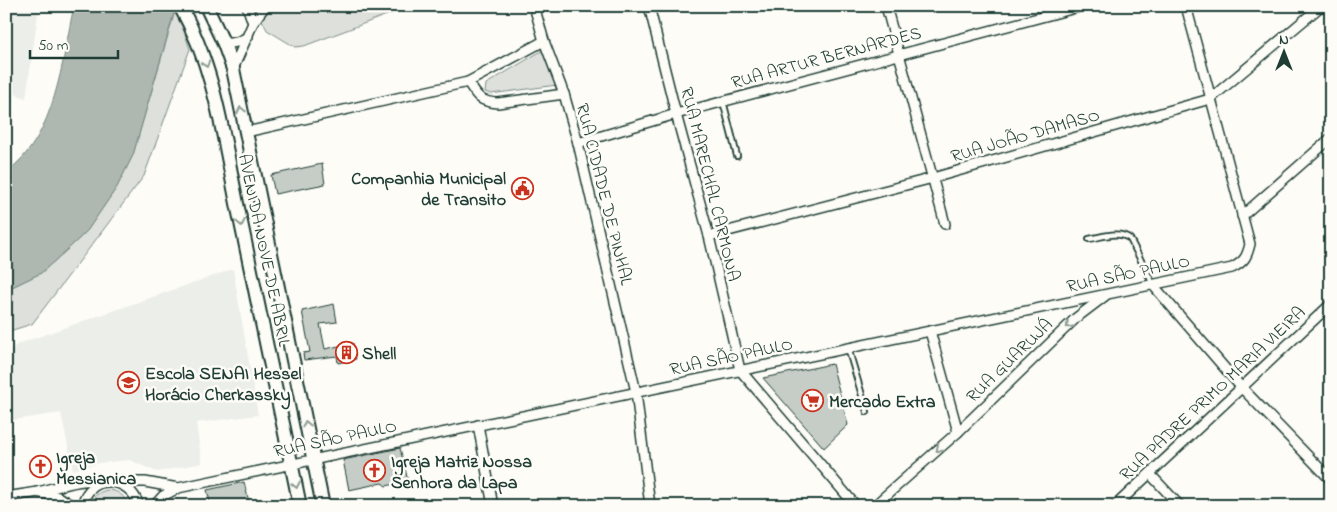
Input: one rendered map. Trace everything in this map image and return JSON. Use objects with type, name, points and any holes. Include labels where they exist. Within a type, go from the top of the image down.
[{"type":"main road","name":"AVENIDA NOVE DE ABRIL","points":[[180,6],[199,44],[208,71],[300,506]]},
{"type":"main road","name":"AVENIDA NOVE DE ABRIL","points":[[206,6],[224,44],[233,69],[323,506]]},
{"type":"main road","points":[[219,117],[232,131],[237,133],[246,132]]},
{"type":"street","points":[[247,6],[254,24]]},
{"type":"street","points":[[233,69],[254,24],[265,6]]},
{"type":"street","name":"RUA CIDADE DE PINHAL","points":[[534,6],[544,41],[564,94],[578,143],[636,392],[650,506]]},
{"type":"street","name":"RUA MARECHAL CARMONA","points":[[649,6],[709,236],[740,370]]},
{"type":"street","points":[[886,6],[945,224]]},
{"type":"street","name":"RUA ARTUR BERNARDES","points":[[578,143],[723,101],[1083,6]]},
{"type":"street","name":"RUA SÃO PAULO","points":[[154,506],[164,496],[178,488],[1232,268],[1247,256],[1250,244],[1186,6]]},
{"type":"street","name":"RUA JOÃO DAMASO","points":[[709,236],[933,178],[1210,99],[1321,6]]},
{"type":"street","points":[[224,44],[237,42],[248,37]]},
{"type":"street","points":[[246,132],[468,82],[544,41]]},
{"type":"street","points":[[468,82],[479,99],[488,103],[564,94]]},
{"type":"street","points":[[1242,216],[1331,138]]},
{"type":"street","points":[[1153,285],[1241,387],[1331,480]]},
{"type":"street","name":"RUA GUARUJÁ","points":[[874,506],[958,432],[1076,318],[1107,294]]},
{"type":"street","name":"RUA PADRE PRIMO MARIA VIEIRA","points":[[1115,506],[1331,304]]},
{"type":"street","name":"RUA GUARUJÁ","points":[[930,331],[958,432]]},
{"type":"street","points":[[740,370],[856,506]]},
{"type":"street","points":[[478,425],[493,506]]},
{"type":"street","points":[[1150,474],[1180,506]]},
{"type":"street","name":"RUA SÃO PAULO","points":[[9,497],[85,480],[146,482],[178,488]]},
{"type":"street","points":[[82,506],[86,495],[92,488],[107,482]]},
{"type":"street","points":[[117,482],[134,494],[139,506]]},
{"type":"street","points":[[37,492],[58,498],[73,506]]},
{"type":"lane","points":[[723,101],[737,156]]},
{"type":"lane","points":[[1089,239],[1117,234],[1125,235],[1134,245],[1153,285]]},
{"type":"lane","points":[[848,348],[867,412]]},
{"type":"lane","points":[[9,497],[14,506]]},
{"type":"shaded area","points":[[6,6],[39,6],[26,98],[12,93],[6,98]]},
{"type":"shaded area","points":[[74,6],[176,6],[133,155],[117,187],[87,231],[69,248],[41,273],[6,290],[6,172],[23,157],[36,139],[46,119],[60,73]]},
{"type":"shaded area","points":[[255,6],[411,6],[304,46],[295,47],[267,30]]},
{"type":"shaded area","points":[[176,8],[190,49],[144,176],[32,324],[6,332],[6,290],[41,273],[69,248],[87,231],[117,187],[133,155]]},
{"type":"shaded area","points":[[543,50],[557,85],[491,94],[485,92],[486,84]]},
{"type":"shaded area","name":"Escola SENAI Hessel Horácio Cherkassky","points":[[233,269],[258,415],[196,423],[202,463],[157,472],[130,460],[99,463],[73,470],[61,413],[6,421],[6,353],[18,344]]},
{"type":"shaded area","points":[[107,490],[121,494],[129,506],[89,506],[96,495]]},
{"type":"building","points":[[322,164],[325,184],[275,194],[271,175]]},
{"type":"building","name":"Shell","points":[[334,304],[337,322],[320,324],[325,349],[353,343],[356,359],[338,363],[337,356],[304,360],[303,353],[310,352],[302,311]]},
{"type":"building","name":"Mercado Extra","points":[[832,364],[848,425],[824,448],[763,378]]},
{"type":"building","name":"Igreja Matriz Nossa Senhora da Lapa","points":[[400,448],[408,481],[386,486],[382,483],[349,490],[343,460]]},
{"type":"building","points":[[244,482],[250,506],[211,506],[207,490]]},
{"type":"place","name":"Companhia Municipal de Transito","points":[[522,188]]},
{"type":"place","name":"Shell","points":[[346,353]]},
{"type":"place","name":"Escola SENAI Hessel Horácio Cherkassky","points":[[129,383]]},
{"type":"place","name":"Mercado Extra","points":[[813,401]]},
{"type":"place","name":"Igreja Messianica","points":[[40,467]]},
{"type":"place","name":"Igreja Matriz Nossa Senhora da Lapa","points":[[375,471]]}]
